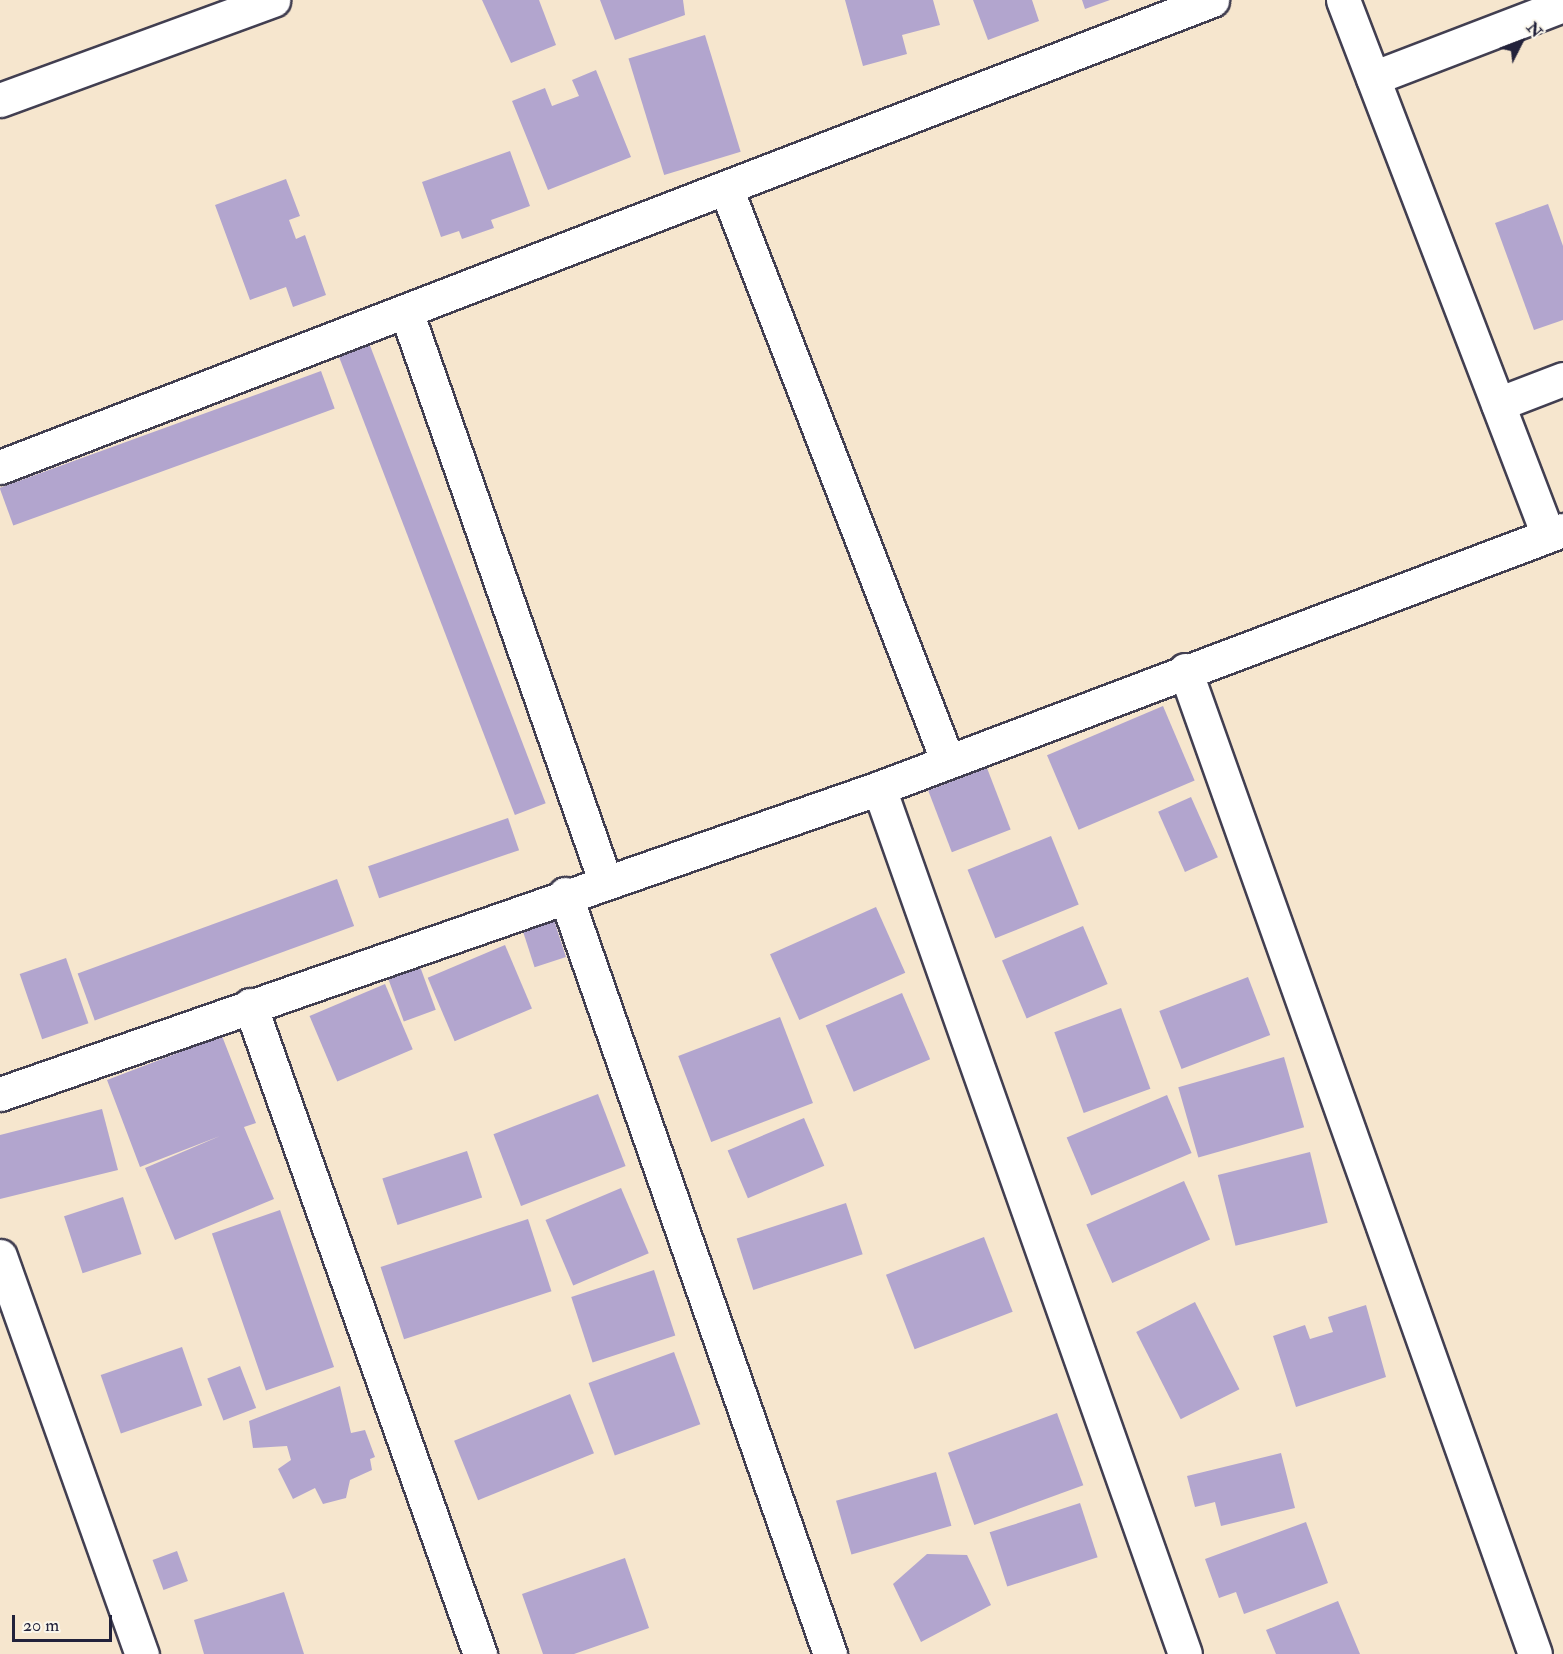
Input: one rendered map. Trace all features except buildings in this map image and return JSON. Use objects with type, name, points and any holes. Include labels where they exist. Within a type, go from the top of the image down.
[{"type":"street","points":[[0,100],[273,0]]},
{"type":"street","points":[[0,467],[1212,0]]},
{"type":"street","points":[[0,1094],[565,894],[879,788],[1185,670],[1556,532],[1498,404],[1343,0]]},
{"type":"street","points":[[1373,78],[1563,5]]},
{"type":"street","points":[[726,188],[948,762]]},
{"type":"street","points":[[406,311],[605,881]]},
{"type":"street","points":[[1498,404],[1563,379]]},
{"type":"street","points":[[1185,670],[1535,1654]]},
{"type":"street","points":[[879,788],[1185,1654]]},
{"type":"street","points":[[565,894],[830,1654]]},
{"type":"street","points":[[250,1005],[480,1654]]},
{"type":"street","points":[[0,1256],[142,1654]]}]
